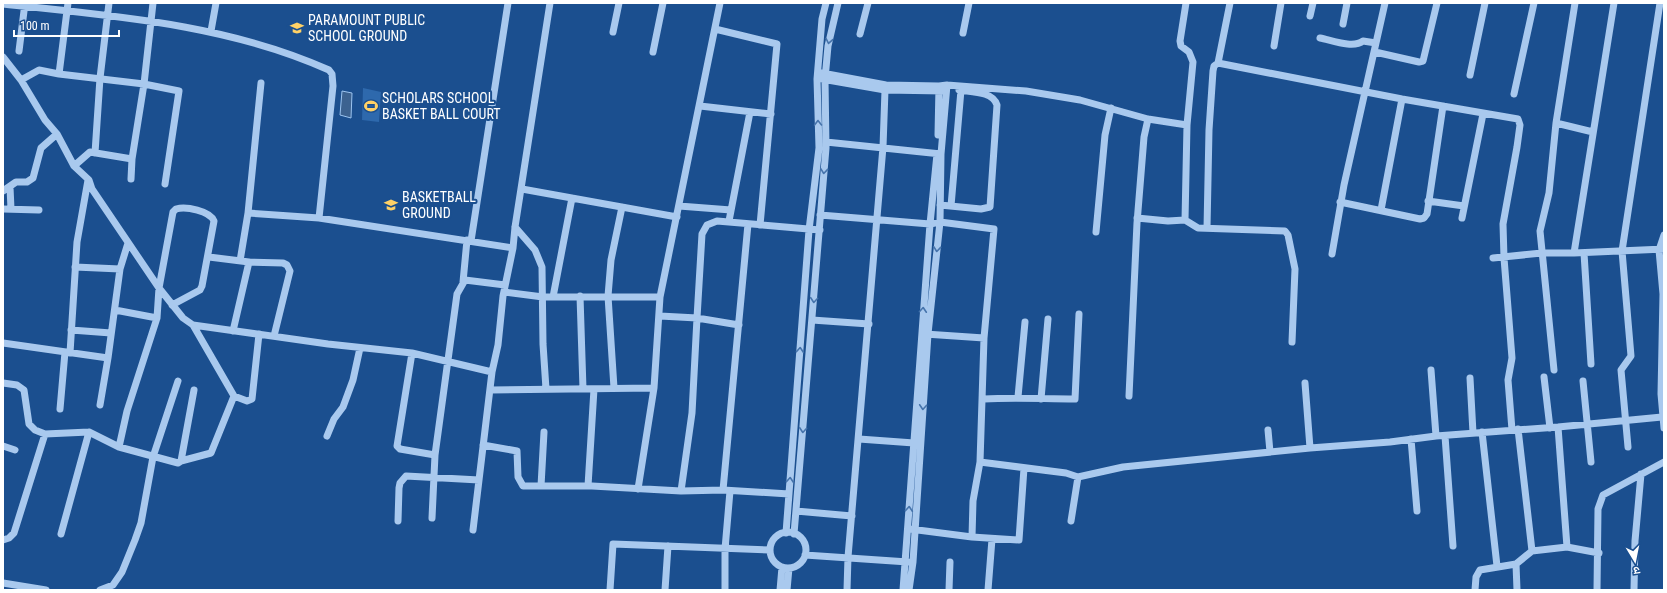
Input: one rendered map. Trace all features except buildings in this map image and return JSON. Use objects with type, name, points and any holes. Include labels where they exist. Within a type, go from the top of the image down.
[{"type":"street","points":[[59,74],[68,3]]},
{"type":"street","points":[[95,153],[100,78],[109,3]]},
{"type":"street","points":[[131,179],[132,159],[144,84],[153,3]]},
{"type":"street","points":[[211,31],[216,3]]},
{"type":"street","points":[[432,518],[434,455],[456,300],[463,282],[508,3]]},
{"type":"street","points":[[473,530],[492,372],[498,345],[504,288],[513,248],[550,3]]},
{"type":"street","points":[[613,32],[619,3]]},
{"type":"street","points":[[653,52],[663,3]]},
{"type":"street","points":[[638,489],[654,388],[660,316],[660,297],[720,3]]},
{"type":"street","points":[[790,533],[789,494],[809,230],[819,148],[822,19],[826,3]]},
{"type":"street","points":[[790,533],[796,511],[826,142],[821,76],[838,3]]},
{"type":"street","points":[[860,34],[868,3]]},
{"type":"street","points":[[963,33],[969,3]]},
{"type":"street","points":[[1186,3],[1180,41],[1181,46],[1189,52],[1193,62],[1187,125],[1186,220]]},
{"type":"street","points":[[1207,228],[1212,72],[1214,66],[1218,64],[1230,3]]},
{"type":"street","points":[[1274,46],[1282,3]]},
{"type":"street","points":[[1310,16],[1313,3]]},
{"type":"street","points":[[1343,24],[1347,3]]},
{"type":"street","points":[[1332,254],[1340,202],[1385,3]]},
{"type":"street","points":[[1375,52],[1419,62],[1423,61],[1437,3]]},
{"type":"street","points":[[1470,75],[1485,3]]},
{"type":"street","points":[[1514,94],[1534,3]]},
{"type":"street","points":[[1554,370],[1540,231],[1549,193],[1556,123],[1575,3]]},
{"type":"street","points":[[1574,253],[1614,3]]},
{"type":"street","points":[[1628,447],[1621,370],[1631,356],[1622,252],[1660,3]]},
{"type":"street","points":[[3,4],[25,5],[211,31],[288,52],[329,70],[332,74],[333,86],[319,218]]},
{"type":"street","points":[[19,51],[25,5]]},
{"type":"street","points":[[715,29],[777,44],[760,225]]},
{"type":"street","points":[[1320,38],[1354,44],[1360,44],[1363,41],[1376,43]]},
{"type":"street","points":[[3,57],[21,80],[45,120],[57,134],[74,166],[88,180],[92,189],[159,288],[183,318],[193,325],[234,396],[247,401],[252,399],[259,334]]},
{"type":"street","points":[[1218,64],[1483,114],[1518,119],[1520,125],[1514,168],[1502,224],[1512,358],[1508,380],[1532,551]]},
{"type":"street","points":[[21,80],[39,70],[59,74],[144,84],[179,91],[164,184]]},
{"type":"street","points":[[821,76],[886,85],[1026,91],[1080,100],[1148,119],[1187,125]]},
{"type":"street","points":[[821,76],[885,90],[944,88],[991,96],[995,99],[997,105],[990,207],[981,210],[940,205]]},
{"type":"street","points":[[240,261],[248,213],[261,83]]},
{"type":"street","points":[[909,590],[909,562],[925,334],[930,224],[939,153],[944,88]]},
{"type":"street","points":[[847,590],[848,557],[883,148],[885,90]]},
{"type":"street","points":[[951,206],[961,90]]},
{"type":"street","points":[[1381,210],[1402,99]]},
{"type":"street","points":[[700,106],[771,114]]},
{"type":"street","points":[[1340,202],[1420,219],[1424,218],[1426,214],[1443,106]]},
{"type":"street","points":[[1096,232],[1105,135],[1111,108]]},
{"type":"street","points":[[729,221],[750,112]]},
{"type":"street","points":[[1462,218],[1483,114]]},
{"type":"street","points":[[1129,396],[1137,218],[1144,136],[1148,119]]},
{"type":"street","points":[[1556,123],[1594,132]]},
{"type":"street","points":[[3,191],[16,182],[27,182],[33,178],[41,148],[57,134]]},
{"type":"street","points":[[826,142],[939,153]]},
{"type":"street","points":[[74,166],[90,152],[132,159]]},
{"type":"street","points":[[911,529],[914,443],[925,334],[940,222],[939,153]]},
{"type":"street","points":[[60,409],[71,330],[76,242],[88,180]]},
{"type":"street","points":[[10,187],[11,209]]},
{"type":"street","points":[[522,188],[676,217]]},
{"type":"street","points":[[553,297],[572,198]]},
{"type":"street","points":[[1428,201],[1464,206]]},
{"type":"street","points":[[679,206],[731,210]]},
{"type":"street","points":[[614,388],[608,296],[611,260],[622,207]]},
{"type":"street","points":[[119,447],[127,411],[157,318],[159,288],[172,217],[176,209],[184,208],[212,217],[214,221],[209,257],[200,290],[172,304]]},
{"type":"street","points":[[3,209],[39,210]]},
{"type":"street","points":[[248,213],[319,218],[513,248]]},
{"type":"street","points":[[820,215],[930,224],[940,222],[994,229],[984,338],[984,399],[980,462],[973,501],[972,537]]},
{"type":"street","points":[[1137,218],[1168,221],[1186,220],[1198,228],[1284,231],[1288,235],[1295,270],[1292,342]]},
{"type":"street","points":[[681,491],[692,413],[704,228],[711,223],[729,221],[820,230]]},
{"type":"street","points":[[723,490],[748,224]]},
{"type":"street","points":[[515,227],[535,250],[542,266],[543,344],[546,389]]},
{"type":"street","points":[[1664,235],[1662,249],[1664,294],[1662,417],[1664,428]]},
{"type":"street","points":[[100,406],[112,333],[120,270],[128,243]]},
{"type":"street","points":[[1492,258],[1542,253],[1622,252],[1662,249]]},
{"type":"street","points":[[1584,253],[1591,364]]},
{"type":"street","points":[[209,257],[248,262],[283,263],[287,265],[290,271],[274,336]]},
{"type":"street","points":[[233,331],[248,262]]},
{"type":"street","points":[[75,266],[120,270]]},
{"type":"street","points":[[463,282],[469,279],[543,297],[660,297]]},
{"type":"street","points":[[580,296],[583,389]]},
{"type":"street","points":[[114,310],[157,318]]},
{"type":"street","points":[[984,399],[1018,397],[1041,399],[1075,398],[1079,314]]},
{"type":"street","points":[[660,316],[697,318],[739,325]]},
{"type":"street","points":[[1041,399],[1048,319]]},
{"type":"street","points":[[812,320],[869,324]]},
{"type":"street","points":[[1018,397],[1025,322]]},
{"type":"street","points":[[193,325],[360,348],[412,353],[492,372]]},
{"type":"street","points":[[71,330],[112,333]]},
{"type":"street","points":[[925,334],[984,338]]},
{"type":"street","points":[[3,343],[108,358]]},
{"type":"street","points":[[327,436],[334,419],[343,407],[353,380],[360,348]]},
{"type":"street","points":[[412,353],[397,446],[400,449],[434,455]]},
{"type":"street","points":[[1432,370],[1436,436]]},
{"type":"street","points":[[1544,377],[1550,428]]},
{"type":"street","points":[[1470,378],[1473,433]]},
{"type":"street","points":[[100,590],[112,588],[122,572],[141,523],[153,457],[178,381]]},
{"type":"street","points":[[1583,381],[1591,462]]},
{"type":"street","points":[[3,383],[17,385],[24,390],[29,424],[35,430],[45,434],[89,432],[119,447],[178,463],[211,453],[234,396]]},
{"type":"street","points":[[1306,383],[1310,448]]},
{"type":"street","points":[[490,390],[654,388]]},
{"type":"street","points":[[588,486],[594,389]]},
{"type":"street","points":[[181,461],[194,390]]},
{"type":"street","points":[[980,462],[1066,473],[1078,477],[1123,467],[1310,448],[1390,442],[1436,436],[1550,428],[1662,417]]},
{"type":"street","points":[[1558,427],[1567,547]]},
{"type":"street","points":[[1268,430],[1270,452]]},
{"type":"street","points":[[61,534],[89,432]]},
{"type":"street","points":[[541,486],[544,432]]},
{"type":"street","points":[[1482,432],[1497,566]]},
{"type":"street","points":[[3,540],[9,538],[14,532],[45,434]]},
{"type":"street","points":[[1445,436],[1453,546]]},
{"type":"street","points":[[859,439],[914,443]]},
{"type":"street","points":[[1411,439],[1417,511]]},
{"type":"street","points":[[484,445],[517,451],[518,481],[523,486],[588,486],[681,491],[723,490],[789,494]]},
{"type":"street","points":[[3,446],[15,450]]},
{"type":"street","points":[[1597,590],[1599,553],[1598,509],[1602,495],[1664,462]]},
{"type":"street","points":[[911,529],[972,537],[1019,540],[1024,468]]},
{"type":"street","points":[[1634,590],[1634,541],[1641,474]]},
{"type":"street","points":[[398,521],[399,488],[406,476],[412,475],[434,478],[479,480]]},
{"type":"street","points":[[1071,521],[1078,477]]},
{"type":"street","points":[[725,590],[725,550],[730,491]]},
{"type":"street","points":[[796,511],[852,516]]},
{"type":"street","points":[[790,533],[804,542],[805,555],[799,564],[785,568],[773,561],[770,550],[774,538],[790,533]]},
{"type":"street","points":[[988,590],[992,539]]},
{"type":"street","points":[[610,590],[613,544],[725,550],[770,550]]},
{"type":"street","points":[[665,590],[668,546]]},
{"type":"street","points":[[1476,590],[1476,577],[1480,570],[1516,564],[1532,551],[1567,547],[1599,553]]},
{"type":"street","points":[[805,555],[909,562]]},
{"type":"street","points":[[903,590],[909,562]]},
{"type":"street","points":[[949,590],[950,562]]},
{"type":"street","points":[[1516,564],[1517,590]]},
{"type":"street","points":[[780,590],[785,568]]},
{"type":"street","points":[[785,568],[787,590]]},
{"type":"street","points":[[3,583],[46,590]]},
{"type":"shaded area","name":"SCHOLARS SCHOOL BASKET BALL COURT","points":[[363,88],[381,92],[379,122],[362,120]]},
{"type":"shaded area","points":[[342,91],[352,93],[351,118],[340,115]]},
{"type":"place","name":"PARAMOUNT PUBLIC SCHOOL GROUND","points":[[297,28]]},
{"type":"place","name":"SCHOLARS SCHOOL BASKET BALL COURT","points":[[371,106]]},
{"type":"place","name":"BASKETBALL GROUND","points":[[391,205]]}]
